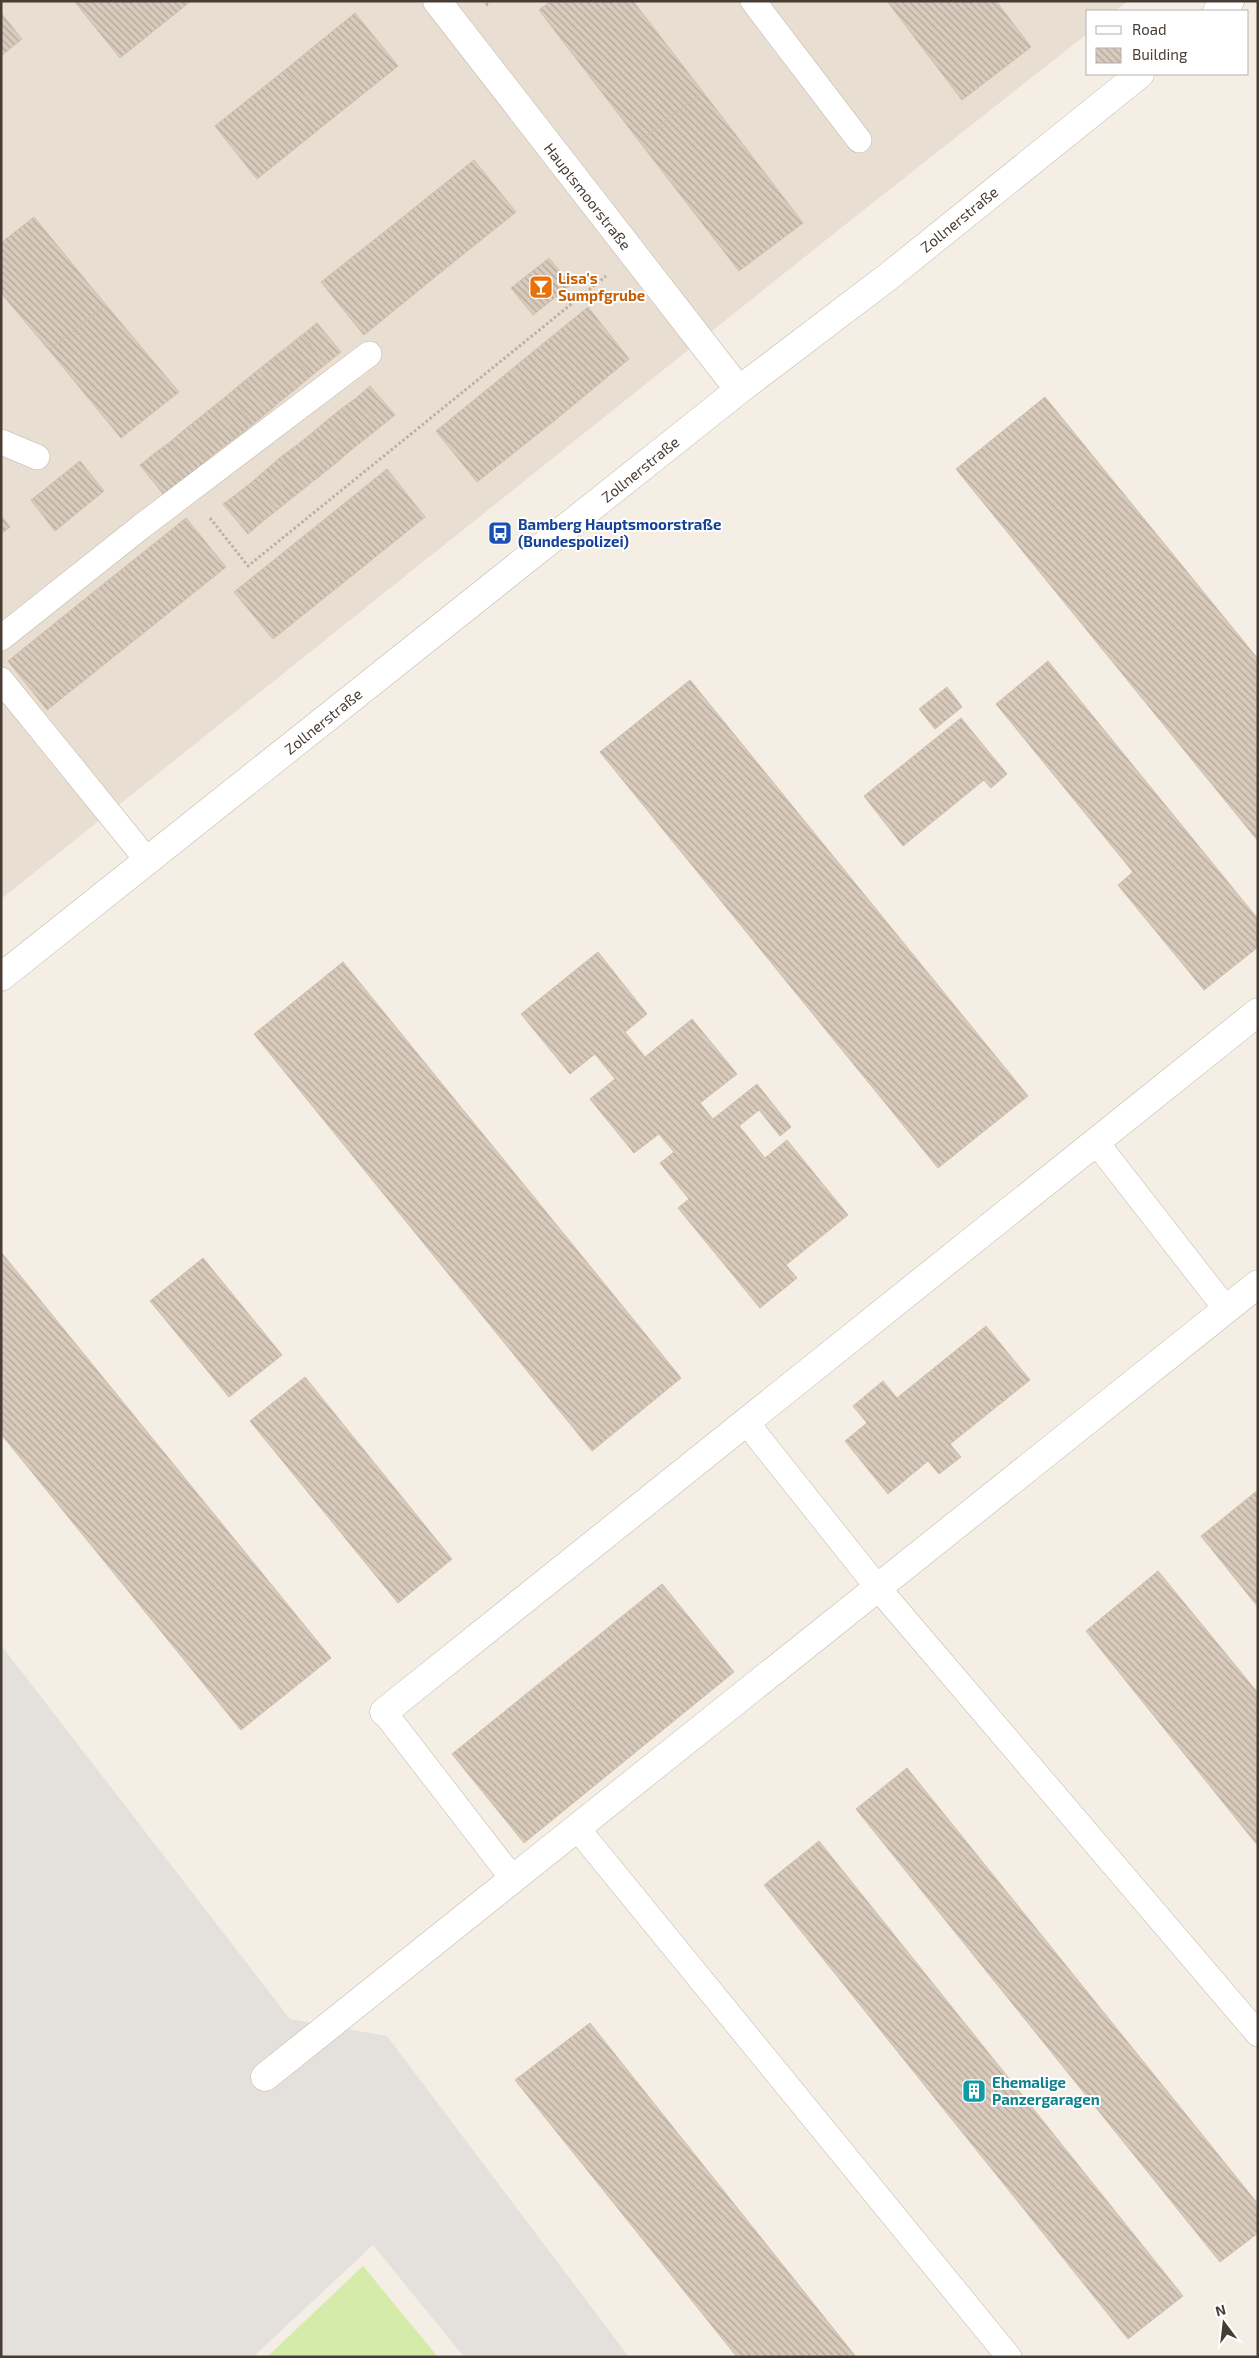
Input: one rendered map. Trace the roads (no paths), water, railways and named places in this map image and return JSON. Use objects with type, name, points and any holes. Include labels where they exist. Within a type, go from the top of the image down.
[{"type":"street","name":"Hauptsmoorstraße","points":[[438,1],[739,390]]},
{"type":"street","points":[[1218,10],[1230,1]]},
{"type":"street","name":"Zollnerstraße","points":[[1,977],[739,390],[889,276],[1139,75]]},
{"type":"street","points":[[384,1712],[1258,1012]]},
{"type":"street","points":[[265,2077],[1258,1284]]},
{"type":"lane","points":[[753,1],[859,140]]},
{"type":"lane","points":[[1,638],[369,354]]},
{"type":"lane","points":[[1,442],[37,457]]},
{"type":"lane","points":[[1,680],[148,860]]},
{"type":"lane","points":[[1096,1142],[1226,1309]]},
{"type":"lane","points":[[746,1422],[878,1588],[1258,2034]]},
{"type":"lane","points":[[384,1712],[513,1879]]},
{"type":"lane","points":[[577,1828],[1009,2357]]},
{"type":"place","name":"Lisa's Sumpfgrube","points":[[541,287]]},
{"type":"place","name":"Bamberg Hauptsmoorstraße (Bundespolizei)","points":[[500,533]]},
{"type":"place","name":"Ehemalige Panzergaragen","points":[[974,2091]]}]
